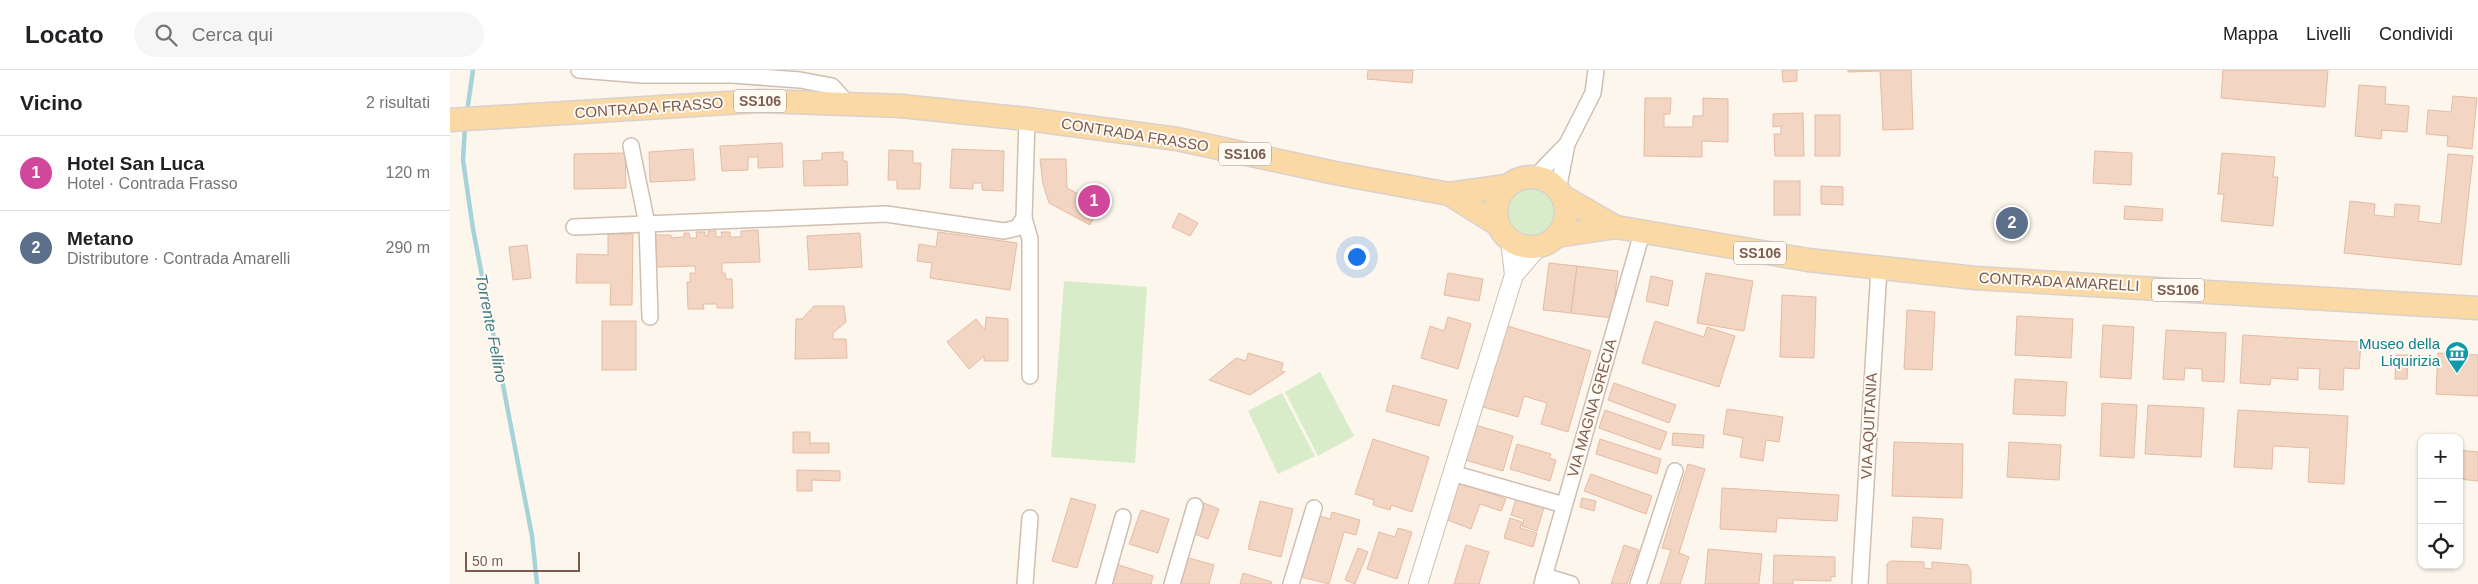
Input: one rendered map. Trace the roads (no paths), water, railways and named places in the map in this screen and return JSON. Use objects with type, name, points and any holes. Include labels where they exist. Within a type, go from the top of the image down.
[{"type":"main road","name":"CONTRADA FRASSO","points":[[450,120],[760,102],[900,106],[1027,119],[1177,139],[1335,173],[1450,194],[1506,186]]},
{"type":"main road","name":"SS106","points":[[1506,186],[1525,177],[1545,180],[1560,193],[1616,227],[1642,233],[1750,251],[1879,268]]},
{"type":"main road","points":[[1504,232],[1496,204],[1506,186]]},
{"type":"main road","points":[[1548,241],[1566,218],[1566,206],[1560,193]]},
{"type":"main road","name":"CONTRADA FRASSO","points":[[1450,194],[1504,232]]},
{"type":"main road","name":"SS106","points":[[1504,232],[1518,245],[1616,227]]},
{"type":"main road","name":"CONTRADA AMARELLI","points":[[1879,268],[1975,278],[2478,308]]},
{"type":"street","name":"CONTRADA FRASSO","points":[[579,70],[642,75],[732,75],[800,80],[832,86],[848,104]]},
{"type":"street","points":[[1535,177],[1567,144],[1593,93],[1596,70]]},
{"type":"street","points":[[1027,119],[1024,218],[1030,239],[1030,376]]},
{"type":"street","points":[[1560,193],[1567,144]]},
{"type":"street","points":[[631,146],[647,224],[650,316]]},
{"type":"street","points":[[574,227],[886,214],[1004,231],[1016,228],[1024,218]]},
{"type":"street","points":[[1504,232],[1514,275]]},
{"type":"street","name":"VIA MAGNA GRECIA","points":[[1543,580],[1642,233]]},
{"type":"street","points":[[1418,584],[1514,275],[1548,241]]},
{"type":"street","name":"VIA AQUITANIA","points":[[1860,584],[1879,268]]},
{"type":"street","points":[[1638,584],[1675,471]]},
{"type":"street","points":[[1452,473],[1564,505]]},
{"type":"street","points":[[1172,584],[1195,506]]},
{"type":"street","points":[[1291,584],[1314,508]]},
{"type":"street","points":[[1104,584],[1124,517]]},
{"type":"street","points":[[1025,584],[1030,518]]},
{"type":"street","points":[[1543,580],[1571,584]]},
{"type":"waterway","name":"Torrente Fellino","points":[[467,112],[473,70]]},
{"type":"waterway","name":"Torrente Fellino","points":[[465,125],[463,160],[473,229],[532,536],[537,584]]},
{"type":"place","name":"Hotel San Luca","points":[[1094,201]]},
{"type":"place","name":"Metano","points":[[2012,223]]},
{"type":"place","name":"Museo della Liquirizia","points":[[2457,374]]}]
